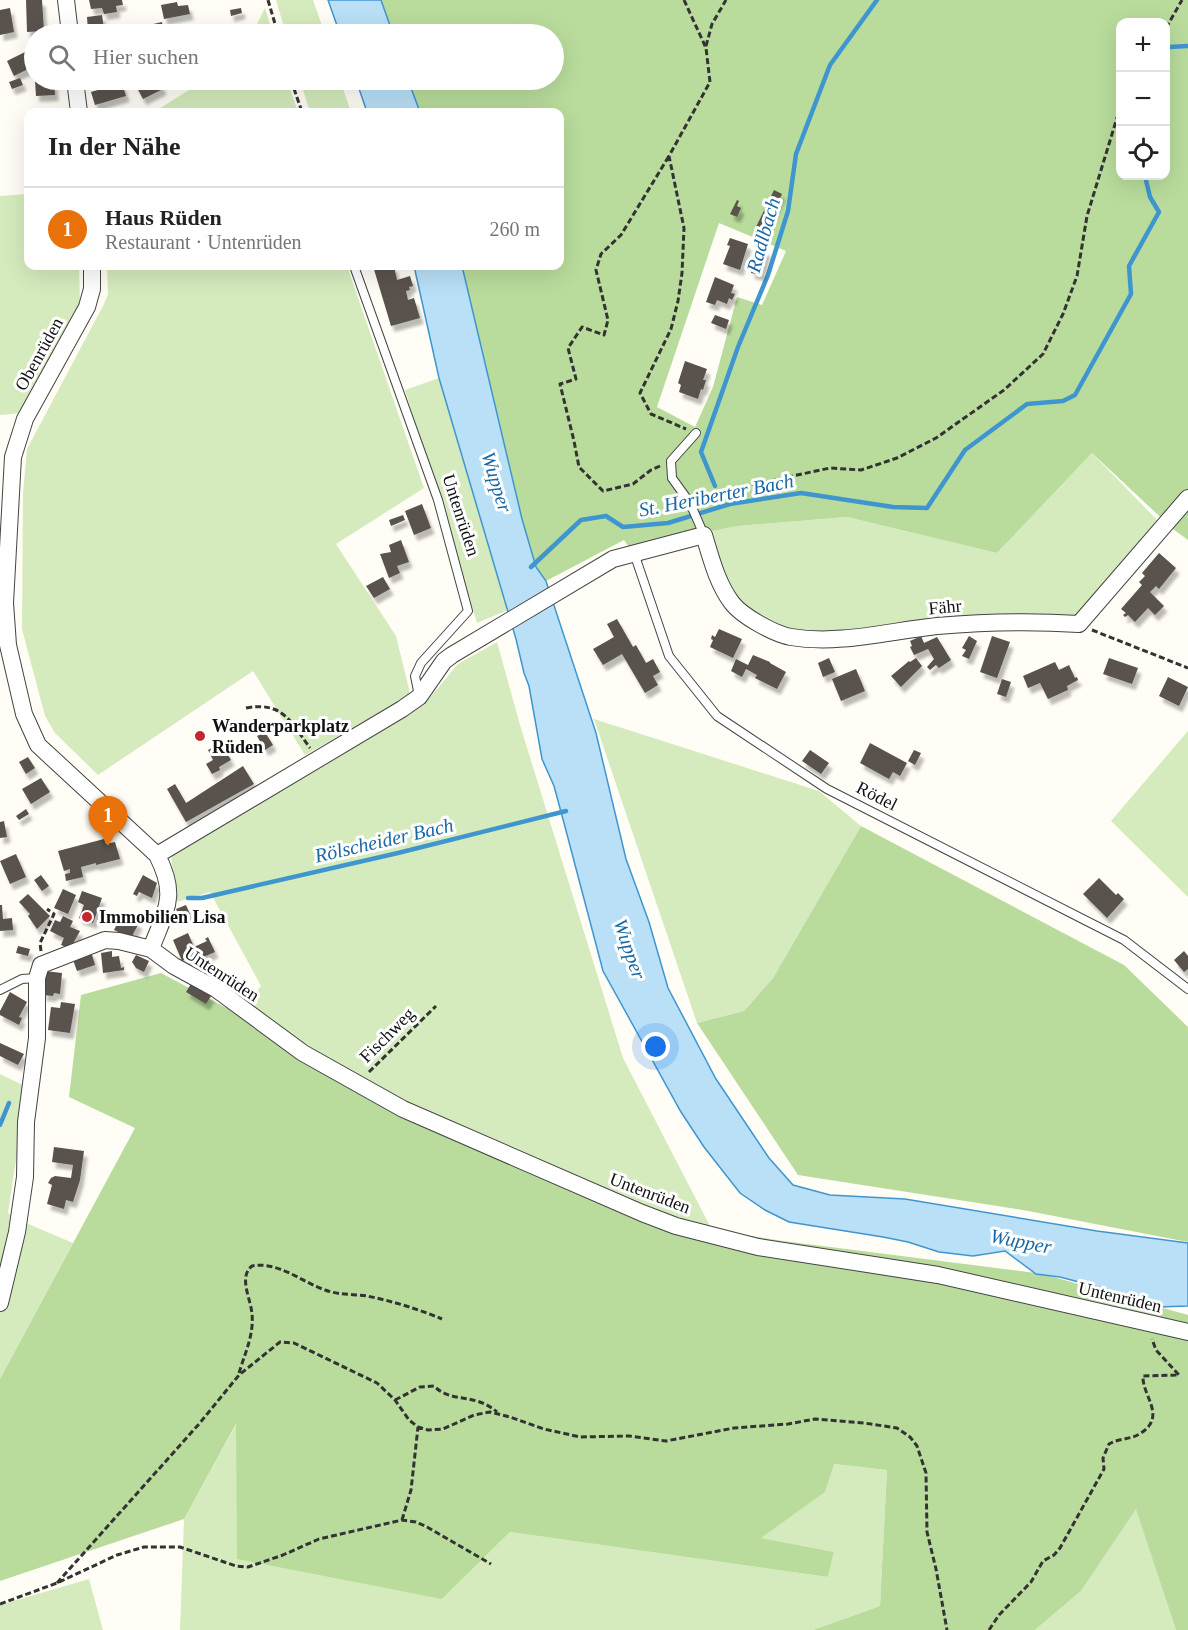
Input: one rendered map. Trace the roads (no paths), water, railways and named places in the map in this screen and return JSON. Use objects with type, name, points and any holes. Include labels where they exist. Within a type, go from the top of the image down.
[{"type":"street","points":[[66,0],[69,24]]},
{"type":"street","points":[[76,90],[78,108]]},
{"type":"street","name":"Obenrüden","points":[[92,270],[91,293],[87,307],[26,419],[13,457],[5,603],[7,634],[24,714],[38,745],[157,855]]},
{"type":"street","name":"Fähr","points":[[702,529],[717,577],[733,604],[761,625],[789,637],[836,639],[936,626],[990,623],[1079,624],[1188,498]]},
{"type":"street","points":[[151,949],[169,894],[168,880],[157,855],[419,697],[444,661],[583,575],[613,559],[702,529]]},
{"type":"street","name":"Untenrüden","points":[[39,971],[105,940],[151,949],[174,966],[216,989],[303,1053],[357,1084],[412,1113],[676,1226],[784,1252],[938,1275],[1153,1326],[1188,1332]]},
{"type":"street","points":[[1,1298],[17,1232],[25,1178],[26,1122],[37,1038],[39,971]]},
{"type":"lane","name":"Untenrüden","points":[[355,270],[444,521],[468,611],[421,663],[415,676],[419,697]]},
{"type":"lane","name":"Fähr","points":[[696,433],[671,461],[672,478],[692,506],[702,529]]},
{"type":"lane","name":"Rödel","points":[[634,553],[669,656],[717,716],[827,789],[1124,940],[1188,989]]},
{"type":"lane","points":[[0,990],[39,971]]},
{"type":"water","points":[[328,0],[381,0],[389,24],[336,24]]},
{"type":"water","points":[[359,90],[412,90],[418,108],[366,108]]},
{"type":"water","name":"Wupper","points":[[415,270],[463,270],[522,519],[536,567],[546,581],[596,733],[626,859],[649,922],[668,988],[716,1079],[769,1158],[793,1185],[830,1195],[905,1199],[1097,1231],[1188,1243],[1188,1306],[1158,1307],[1113,1291],[1060,1277],[1036,1274],[1005,1251],[973,1256],[939,1252],[883,1237],[789,1222],[765,1210],[740,1193],[704,1147],[681,1112],[603,971],[554,786],[542,759],[529,686],[439,378]]},
{"type":"waterway","name":"Radlbach","points":[[715,486],[701,452],[738,347],[768,275],[788,211],[796,154],[830,65],[877,0]]},
{"type":"waterway","name":"St. Heriberter Bach","points":[[1170,47],[1188,46]]},
{"type":"waterway","name":"St. Heriberter Bach","points":[[531,567],[581,520],[606,516],[623,527],[668,523],[730,504],[801,493],[893,507],[927,508],[965,450],[1027,404],[1063,401],[1075,395],[1131,294],[1129,266],[1159,212],[1150,197],[1146,180]]},
{"type":"waterway","name":"Rölscheider Bach","points":[[188,898],[202,898],[398,853],[566,811]]},
{"type":"waterway","name":"Rölscheider Bach","points":[[0,1125],[9,1103]]},
{"type":"place","name":"Wanderparkplatz Rüden","points":[[200,736]]},
{"type":"place","name":"Haus Rüden","points":[[108,846]]},
{"type":"place","name":"Immobilien Lisa","points":[[87,917]]}]
